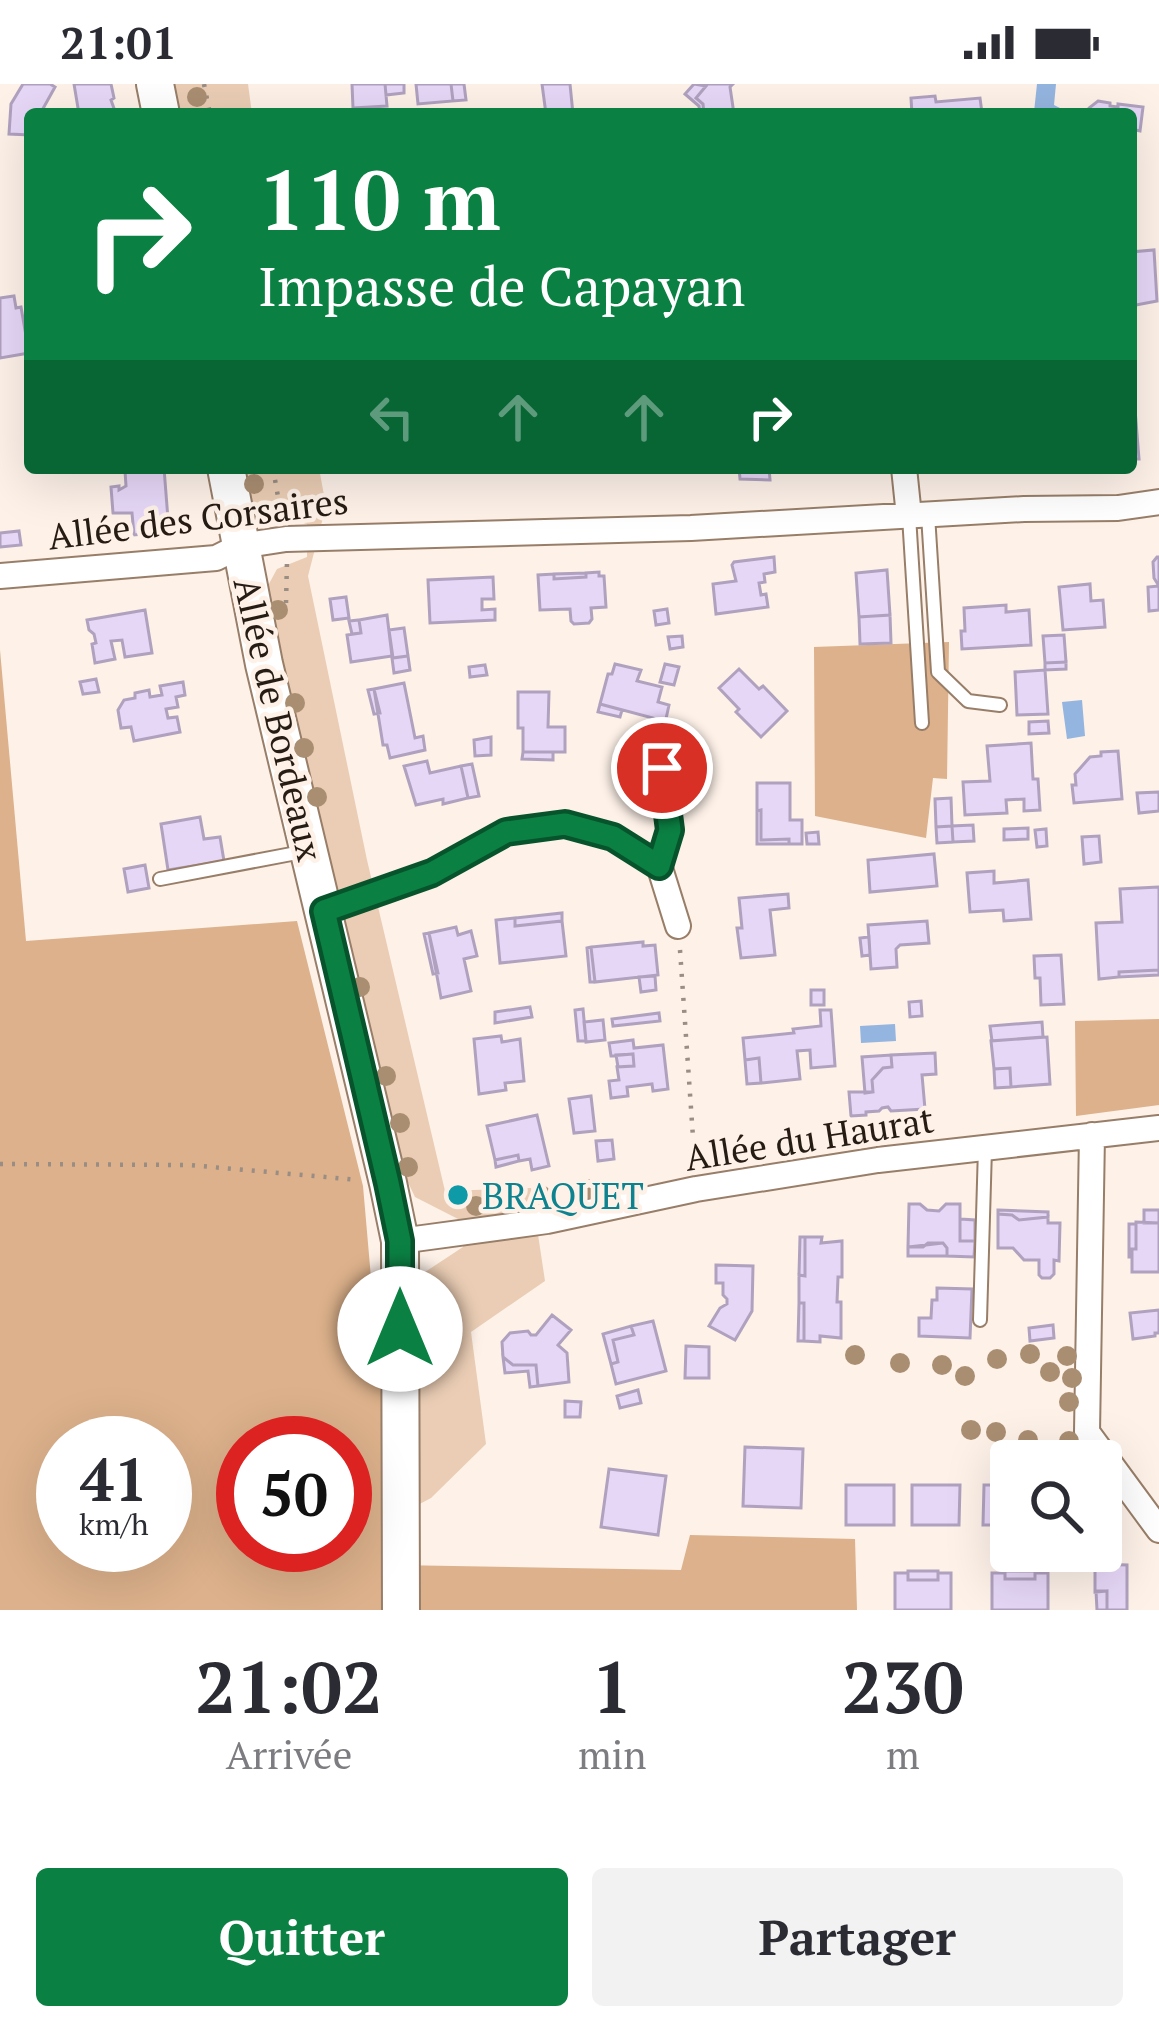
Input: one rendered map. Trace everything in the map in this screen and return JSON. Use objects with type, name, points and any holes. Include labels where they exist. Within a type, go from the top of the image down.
[{"type":"main road","name":"Allée de Bordeaux","points":[[227,474],[264,664],[400,1241],[401,1610]]},
{"type":"street","points":[[906,474],[918,516]]},
{"type":"street","name":"Allée des Corsaires","points":[[0,576],[215,558],[240,546],[286,538],[692,528],[1024,508],[1118,508],[1159,502]]},
{"type":"street","points":[[662,768],[670,830],[659,866],[678,926]]},
{"type":"street","points":[[324,911],[432,873],[506,832],[565,824],[613,837],[659,866]]},
{"type":"street","name":"Allée du Haurat","points":[[400,1241],[547,1221],[878,1160],[1159,1128]]},
{"type":"street","points":[[1092,1135],[1087,1432],[1159,1530]]},
{"type":"lane","points":[[918,516],[938,672],[968,700],[1000,705]]},
{"type":"lane","points":[[918,516],[922,723]]},
{"type":"lane","points":[[160,879],[309,850]]},
{"type":"lane","points":[[980,1320],[986,1148]]},
{"type":"path","points":[[678,926],[696,1190]]},
{"type":"path","points":[[0,1164],[189,1165],[388,1183]]},
{"type":"shaded area","points":[[175,84],[248,84],[251,108],[179,108]]},
{"type":"shaded area","points":[[240,474],[320,474],[326,506],[308,576],[367,860],[445,1191],[531,1188],[545,1281],[471,1332],[486,1444],[431,1498],[414,1507],[416,1294],[422,1274],[463,1247],[462,1221],[415,1197],[404,1174],[264,593],[277,569],[307,557],[307,524],[260,509]]},
{"type":"shaded area","points":[[949,642],[947,779],[933,778],[926,838],[815,816],[814,647]]},
{"type":"shaded area","points":[[0,650],[26,941],[297,921],[363,1186],[396,1565],[681,1570],[690,1535],[855,1539],[857,1610],[0,1610]]},
{"type":"shaded area","points":[[1159,1019],[1159,1105],[1076,1116],[1075,1021]]},
{"type":"water","points":[[1037,84],[1056,84],[1054,105],[1060,108],[1034,108]]},
{"type":"water","points":[[1082,700],[1085,736],[1067,739],[1062,702]]},
{"type":"water","points":[[895,1024],[896,1041],[861,1043],[860,1026]]},
{"type":"building","points":[[23,84],[55,87],[43,108],[24,108],[24,135],[9,134],[11,104]]},
{"type":"building","points":[[74,84],[111,84],[114,108],[78,108]]},
{"type":"building","points":[[352,84],[385,84],[387,106],[353,108]]},
{"type":"building","points":[[385,84],[404,84],[404,93],[386,95]]},
{"type":"building","points":[[416,84],[451,84],[453,101],[418,104]]},
{"type":"building","points":[[451,84],[464,84],[466,100],[453,101]]},
{"type":"building","points":[[542,84],[570,84],[572,108],[545,108]]},
{"type":"building","points":[[694,84],[706,86],[696,98],[703,108],[699,108],[685,94]]},
{"type":"building","points":[[733,84],[733,108],[703,108],[696,98],[706,86]]},
{"type":"building","points":[[935,96],[936,102],[980,98],[981,108],[912,108],[911,98]]},
{"type":"building","points":[[1098,101],[1143,107],[1140,131],[1137,108],[1089,108]]},
{"type":"building","points":[[1154,250],[1157,301],[1137,305],[1137,251]]},
{"type":"building","points":[[14,296],[16,308],[21,307],[24,354],[0,358],[0,298]]},
{"type":"building","points":[[125,474],[164,474],[169,532],[134,535],[132,513],[113,513],[111,487],[126,486]]},
{"type":"building","points":[[740,474],[770,474],[770,480],[740,479]]},
{"type":"building","points":[[19,531],[21,545],[0,547],[0,533]]},
{"type":"building","points":[[774,557],[775,572],[764,574],[765,582],[759,583],[768,607],[716,614],[713,584],[736,581],[734,562]]},
{"type":"building","points":[[1159,557],[1159,586],[1154,578]]},
{"type":"building","points":[[887,570],[890,615],[859,617],[856,573]]},
{"type":"building","points":[[599,572],[604,576],[606,607],[591,608],[589,623],[574,624],[570,609],[540,610],[538,575],[554,574],[554,579]]},
{"type":"building","points":[[586,573],[586,577],[554,579],[554,574]]},
{"type":"building","points":[[493,577],[494,599],[482,599],[482,610],[495,609],[495,620],[430,623],[428,580]]},
{"type":"building","points":[[1090,584],[1091,601],[1103,600],[1105,627],[1063,630],[1059,587]]},
{"type":"building","points":[[1159,586],[1159,610],[1149,611],[1148,587]]},
{"type":"building","points":[[346,597],[349,618],[333,620],[330,599]]},
{"type":"building","points":[[1006,605],[1006,612],[1029,610],[1031,645],[962,649],[964,608]]},
{"type":"building","points":[[667,609],[669,623],[656,625],[654,611]]},
{"type":"building","points":[[145,610],[152,653],[125,657],[122,640],[111,641],[115,659],[95,663],[92,644],[96,643],[87,620]]},
{"type":"building","points":[[387,615],[392,656],[351,662],[347,635],[361,633],[359,620]]},
{"type":"building","points":[[890,615],[891,643],[860,644],[859,617]]},
{"type":"building","points":[[359,620],[361,633],[352,634],[349,621]]},
{"type":"building","points":[[404,628],[408,656],[393,658],[389,630]]},
{"type":"building","points":[[1064,635],[1066,662],[1045,663],[1043,636]]},
{"type":"building","points":[[682,636],[683,647],[670,649],[668,637]]},
{"type":"building","points":[[408,656],[410,670],[394,673],[392,658]]},
{"type":"building","points":[[1066,662],[1066,669],[1045,670],[1045,663]]},
{"type":"building","points":[[615,664],[641,670],[637,681],[662,687],[658,702],[669,705],[664,728],[651,725],[653,718],[600,704]]},
{"type":"building","points":[[665,664],[679,667],[674,685],[660,682]]},
{"type":"building","points":[[485,665],[487,675],[470,677],[469,667]]},
{"type":"building","points":[[739,669],[787,711],[761,737],[719,688]]},
{"type":"building","points":[[1045,670],[1048,714],[1017,715],[1015,672]]},
{"type":"building","points":[[96,679],[99,692],[83,694],[80,682]]},
{"type":"building","points":[[183,682],[185,695],[176,697],[178,707],[166,709],[168,718],[177,717],[180,732],[134,741],[131,727],[121,728],[118,710],[124,700],[149,690],[150,697],[162,695],[160,686]]},
{"type":"building","points":[[404,683],[415,738],[423,736],[425,750],[390,758],[383,745],[374,689]]},
{"type":"building","points":[[374,689],[380,713],[374,714],[368,690]]},
{"type":"building","points":[[518,692],[549,692],[548,727],[565,727],[565,752],[523,752]]},
{"type":"building","points":[[600,704],[622,710],[620,717],[598,712]]},
{"type":"building","points":[[1048,721],[1049,733],[1029,734],[1029,722]]},
{"type":"building","points":[[491,737],[491,755],[475,756],[474,740]]},
{"type":"building","points":[[1031,743],[1040,810],[1024,811],[1024,799],[1006,800],[1007,813],[965,815],[963,782],[990,781],[987,746]]},
{"type":"building","points":[[1118,751],[1122,799],[1074,803],[1075,774],[1090,757]]},
{"type":"building","points":[[523,752],[553,752],[553,760],[522,759]]},
{"type":"building","points":[[427,761],[430,773],[461,766],[468,798],[416,805],[404,766]]},
{"type":"building","points":[[472,764],[479,796],[468,798],[461,766]]},
{"type":"building","points":[[757,783],[790,783],[790,820],[802,820],[802,844],[789,844],[789,839],[761,840]]},
{"type":"building","points":[[1159,792],[1159,811],[1139,813],[1137,793]]},
{"type":"building","points":[[951,798],[952,826],[936,827],[935,799]]},
{"type":"building","points":[[761,810],[761,840],[789,839],[789,844],[757,844],[757,811]]},
{"type":"building","points":[[200,817],[204,839],[220,837],[224,861],[168,870],[161,824]]},
{"type":"building","points":[[973,825],[974,841],[953,842],[952,826]]},
{"type":"building","points":[[952,826],[953,842],[937,843],[936,827]]},
{"type":"building","points":[[1028,828],[1028,839],[1004,840],[1004,829]]},
{"type":"building","points":[[1046,829],[1047,846],[1037,847],[1035,830]]},
{"type":"building","points":[[818,832],[819,844],[807,844],[806,833]]},
{"type":"building","points":[[1099,836],[1101,862],[1084,864],[1082,837]]},
{"type":"building","points":[[934,854],[937,886],[870,892],[868,860]]},
{"type":"building","points":[[145,865],[149,888],[128,892],[124,869]]},
{"type":"building","points":[[994,871],[994,883],[1028,880],[1031,919],[1004,921],[1003,910],[970,912],[967,873]]},
{"type":"building","points":[[1159,887],[1159,970],[1119,972],[1119,977],[1099,979],[1096,923],[1122,922],[1120,889]]},
{"type":"building","points":[[788,894],[789,908],[770,910],[775,955],[741,958],[739,898]]},
{"type":"building","points":[[562,913],[562,921],[515,926],[515,918]]},
{"type":"building","points":[[515,918],[515,926],[562,921],[566,956],[500,963],[496,920]]},
{"type":"building","points":[[927,921],[929,943],[900,945],[897,967],[871,969],[868,925]]},
{"type":"building","points":[[456,927],[458,935],[471,931],[477,956],[464,959],[471,991],[441,998],[429,933]]},
{"type":"building","points":[[429,933],[438,973],[433,974],[424,934]]},
{"type":"building","points":[[869,937],[870,955],[862,956],[860,938]]},
{"type":"building","points":[[643,942],[643,946],[655,945],[658,975],[595,982],[591,947]]},
{"type":"building","points":[[591,947],[595,982],[590,982],[587,948]]},
{"type":"building","points":[[1061,955],[1064,1004],[1041,1005],[1034,956]]},
{"type":"building","points":[[1159,970],[1159,975],[1119,977],[1119,972]]},
{"type":"building","points":[[655,976],[656,990],[641,992],[639,977]]},
{"type":"building","points":[[811,990],[824,990],[824,1005],[811,1005]]},
{"type":"building","points":[[921,1001],[922,1016],[910,1017],[909,1002]]},
{"type":"building","points":[[530,1007],[532,1017],[495,1023],[495,1012]]},
{"type":"building","points":[[583,1009],[586,1041],[578,1041],[575,1010]]},
{"type":"building","points":[[820,1010],[831,1010],[835,1066],[811,1068],[810,1050],[797,1051],[800,1079],[761,1083],[759,1058],[745,1060],[743,1038],[821,1026]]},
{"type":"building","points":[[659,1013],[660,1021],[613,1026],[612,1019]]},
{"type":"building","points":[[603,1020],[605,1040],[586,1042],[584,1022]]},
{"type":"building","points":[[1042,1022],[1043,1037],[992,1041],[990,1026]]},
{"type":"building","points":[[501,1036],[502,1042],[520,1039],[524,1081],[505,1083],[506,1090],[479,1094],[474,1039]]},
{"type":"building","points":[[1047,1037],[1050,1084],[1011,1087],[1010,1068],[994,1069],[991,1041]]},
{"type":"building","points":[[633,1040],[634,1048],[663,1045],[668,1089],[653,1091],[652,1084],[627,1087],[628,1096],[611,1098],[609,1081],[619,1080],[617,1067],[634,1066],[633,1054],[611,1056],[609,1043]]},
{"type":"building","points":[[935,1053],[936,1074],[922,1075],[925,1109],[891,1111],[888,1107],[851,1116],[849,1092],[873,1092],[872,1080],[883,1068],[892,1067],[891,1055]]},
{"type":"building","points":[[633,1054],[634,1066],[618,1067],[616,1055]]},
{"type":"building","points":[[891,1055],[892,1067],[883,1068],[872,1080],[873,1092],[865,1093],[862,1057]]},
{"type":"building","points":[[759,1058],[761,1083],[747,1084],[745,1060]]},
{"type":"building","points":[[1010,1068],[1011,1087],[995,1088],[994,1069]]},
{"type":"building","points":[[591,1096],[595,1131],[574,1133],[569,1099]]},
{"type":"building","points":[[537,1115],[549,1166],[532,1170],[530,1159],[519,1161],[518,1155],[495,1160],[487,1126]]},
{"type":"building","points":[[612,1140],[614,1159],[598,1161],[596,1141]]},
{"type":"building","points":[[518,1155],[519,1161],[496,1167],[495,1160]]},
{"type":"building","points":[[909,1204],[939,1211],[946,1204],[960,1204],[960,1241],[975,1241],[974,1257],[947,1256],[943,1243],[908,1247]]},
{"type":"building","points":[[998,1210],[1048,1212],[1048,1217],[1019,1220],[998,1214]]},
{"type":"building","points":[[1144,1210],[1159,1210],[1159,1223],[1144,1223]]},
{"type":"building","points":[[998,1214],[1019,1220],[1048,1217],[1048,1223],[1060,1223],[1059,1261],[1054,1260],[1050,1278],[1039,1275],[1039,1260],[1024,1260],[1013,1248],[998,1248]]},
{"type":"building","points":[[960,1219],[975,1220],[975,1241],[960,1241]]},
{"type":"building","points":[[1136,1222],[1159,1223],[1159,1272],[1132,1272]]},
{"type":"building","points":[[1129,1224],[1136,1224],[1132,1257],[1129,1257]]},
{"type":"building","points":[[800,1237],[805,1237],[805,1276],[799,1275]]},
{"type":"building","points":[[805,1237],[822,1237],[821,1243],[842,1241],[837,1302],[841,1302],[841,1338],[820,1336],[820,1342],[804,1341],[799,1275],[805,1276]]},
{"type":"building","points":[[943,1243],[947,1256],[908,1256],[908,1247]]},
{"type":"building","points":[[716,1265],[753,1266],[752,1311],[735,1340],[709,1326],[727,1304],[723,1283],[716,1283]]},
{"type":"building","points":[[937,1288],[972,1289],[970,1338],[919,1336],[919,1318],[931,1318]]},
{"type":"building","points":[[799,1303],[804,1303],[804,1341],[798,1341]]},
{"type":"building","points":[[1159,1310],[1159,1333],[1133,1339],[1130,1313]]},
{"type":"building","points":[[552,1315],[571,1330],[558,1345],[567,1353],[569,1382],[538,1386],[536,1365],[513,1365],[503,1357],[502,1342],[510,1333],[536,1335]]},
{"type":"building","points":[[653,1321],[666,1371],[616,1384],[611,1364],[618,1362],[613,1340],[634,1335],[631,1326]]},
{"type":"building","points":[[1053,1325],[1054,1338],[1030,1341],[1029,1328]]},
{"type":"building","points":[[631,1326],[634,1335],[613,1340],[618,1362],[611,1364],[603,1334]]},
{"type":"building","points":[[686,1346],[709,1347],[709,1378],[685,1378]]},
{"type":"building","points":[[503,1357],[513,1365],[536,1365],[538,1386],[530,1387],[528,1371],[505,1373]]},
{"type":"building","points":[[638,1390],[641,1403],[620,1408],[617,1396]]},
{"type":"building","points":[[565,1401],[581,1402],[580,1417],[565,1417]]},
{"type":"building","points":[[745,1447],[803,1449],[801,1508],[743,1506]]},
{"type":"building","points":[[609,1469],[666,1476],[658,1535],[601,1527]]},
{"type":"building","points":[[846,1485],[894,1485],[894,1525],[846,1525]]},
{"type":"building","points":[[912,1485],[960,1485],[959,1525],[912,1525]]},
{"type":"building","points":[[984,1485],[990,1485],[990,1525],[983,1525]]},
{"type":"building","points":[[1122,1565],[1127,1565],[1127,1610],[1107,1610],[1107,1591],[1095,1592],[1095,1572],[1122,1572]]},
{"type":"building","points":[[908,1571],[938,1571],[938,1580],[908,1580]]},
{"type":"building","points":[[1005,1572],[1035,1572],[1035,1579],[1005,1579]]},
{"type":"building","points":[[895,1573],[908,1573],[908,1580],[938,1580],[938,1573],[951,1573],[951,1610],[895,1610]]},
{"type":"building","points":[[992,1573],[1005,1573],[1005,1579],[1035,1579],[1035,1573],[1048,1573],[1048,1610],[992,1610]]},
{"type":"building","points":[[1096,1591],[1107,1591],[1107,1610],[1097,1610]]},
{"type":"place","name":"BRAQUET","points":[[458,1195]]},
{"type":"route","points":[[400,1329],[400,1241],[324,911],[432,873],[506,832],[565,824],[613,837],[659,866],[670,830],[662,768]]}]
